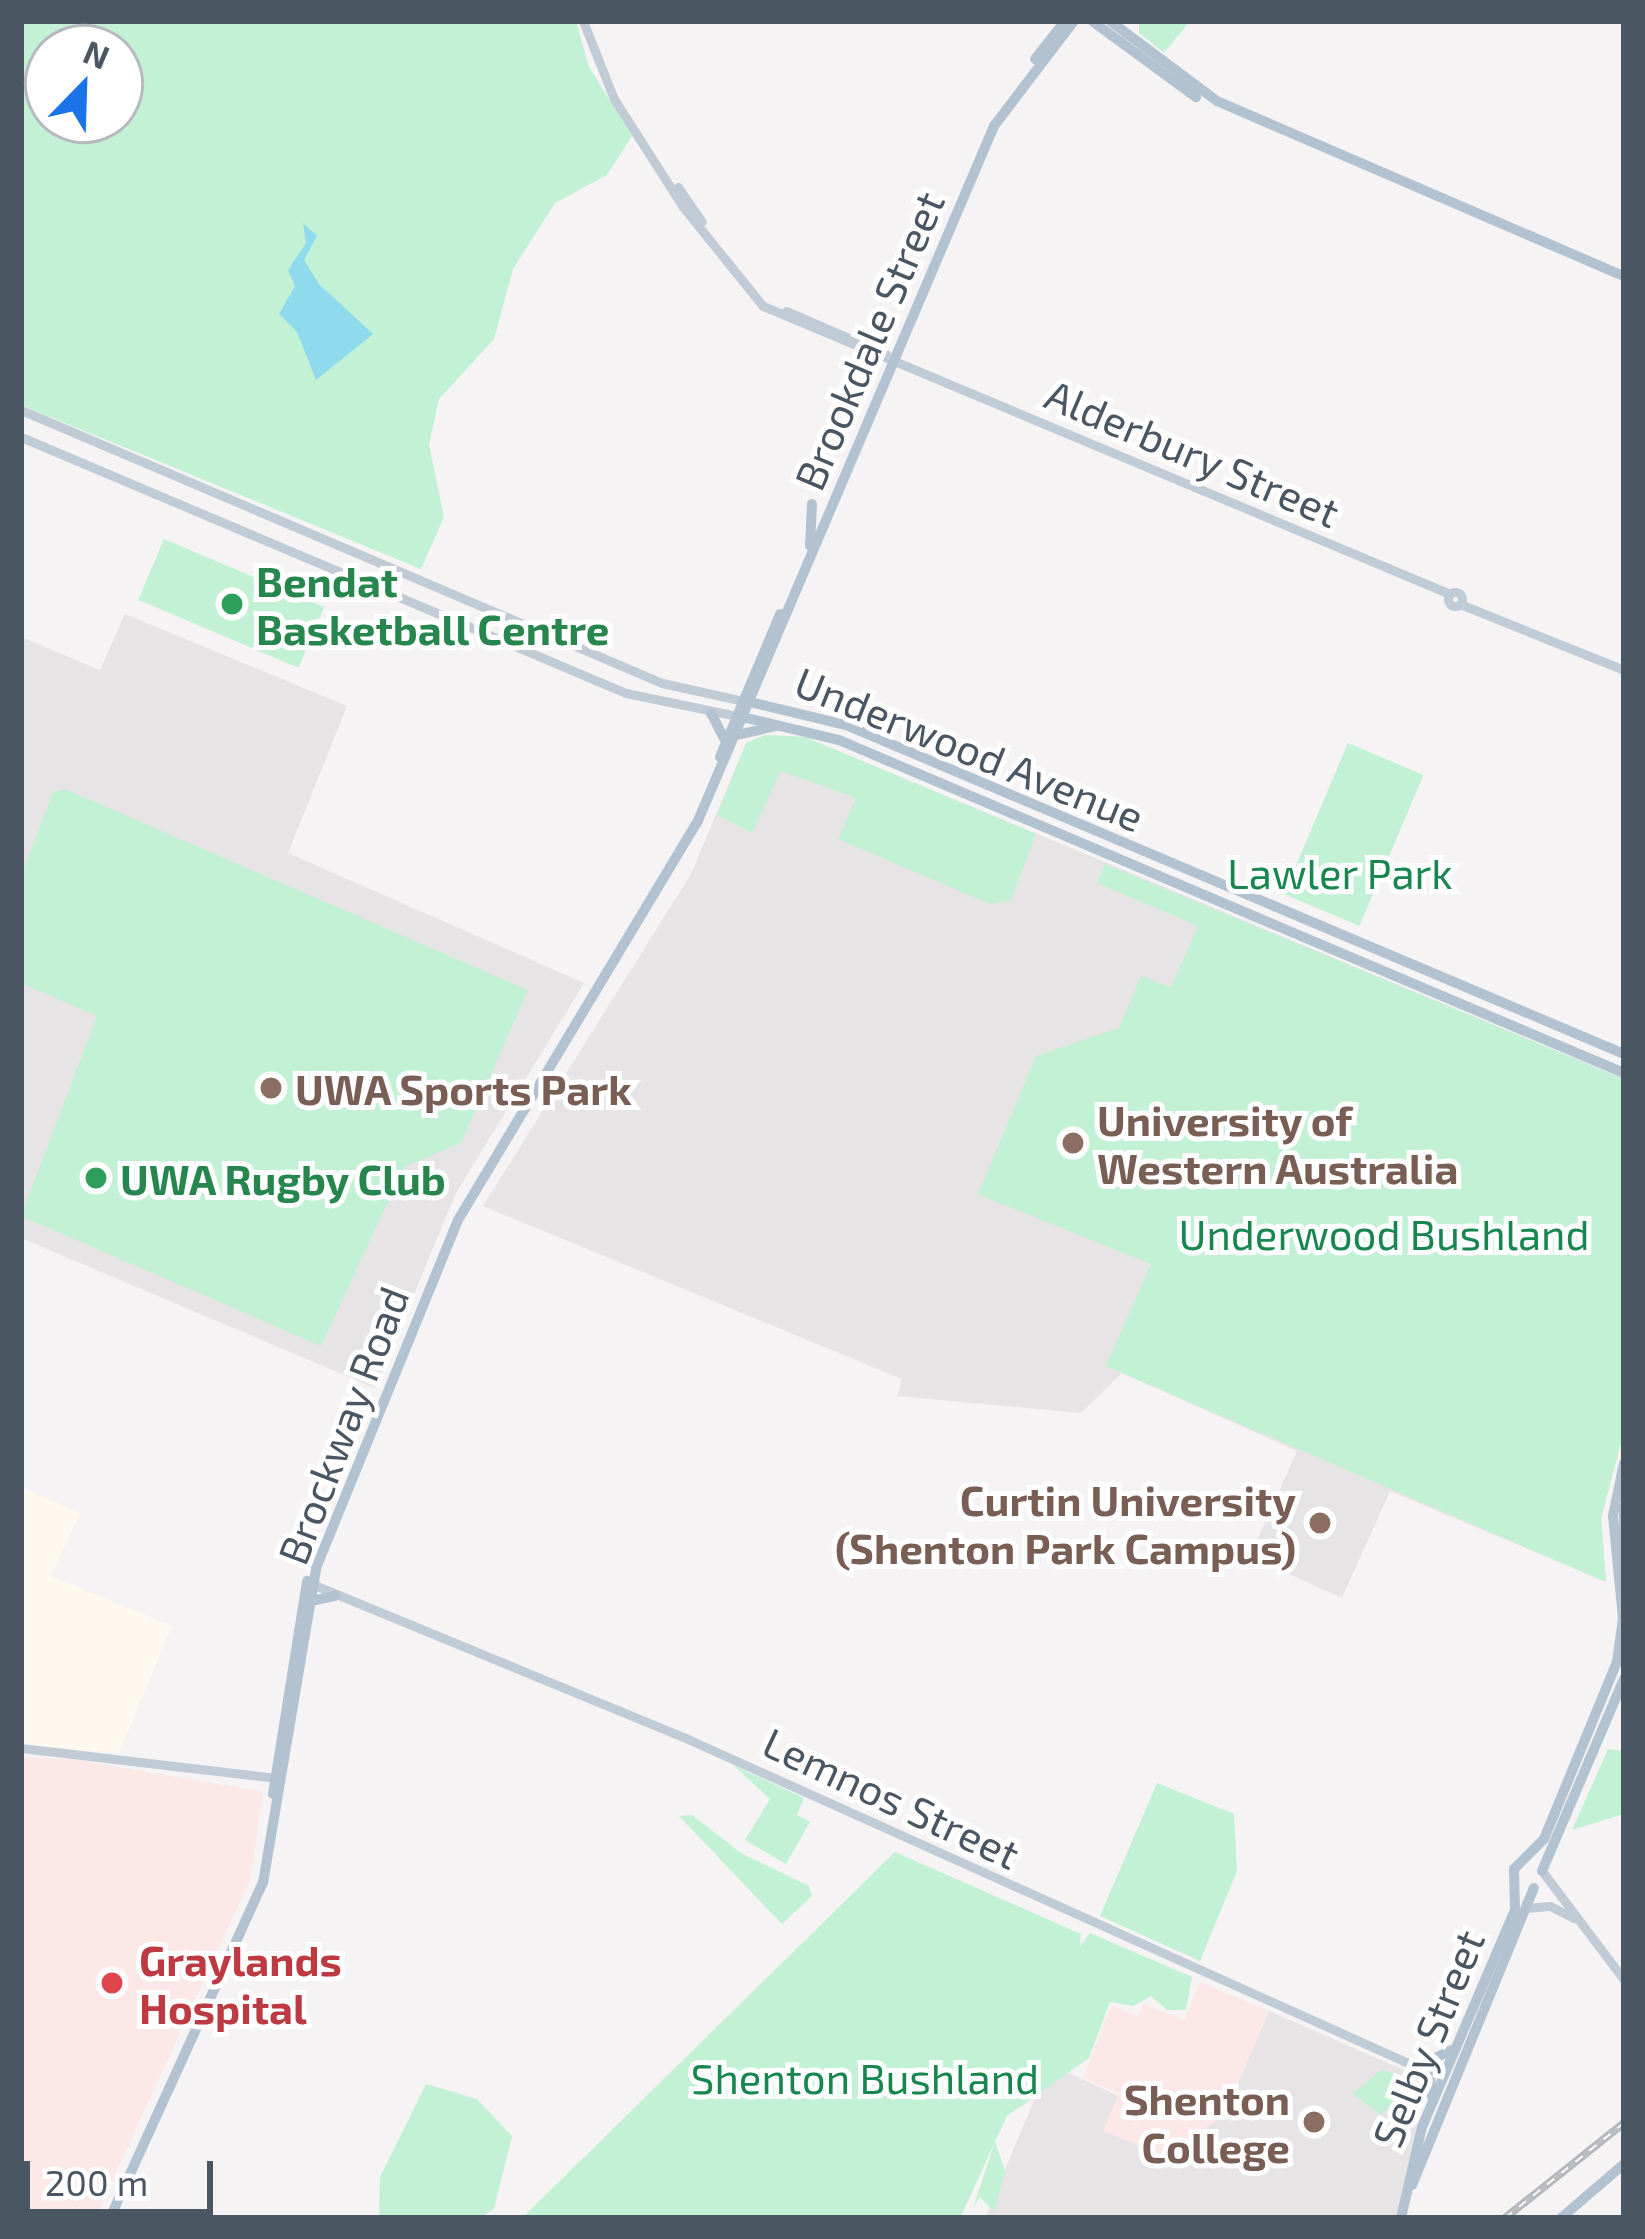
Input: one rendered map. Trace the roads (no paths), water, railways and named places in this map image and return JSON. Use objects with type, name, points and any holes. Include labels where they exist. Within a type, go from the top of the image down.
[{"type":"main road","points":[[1092,21],[1108,27],[1201,92],[1624,276]]},
{"type":"main road","points":[[1070,23],[1108,27]]},
{"type":"main road","name":"Brookdale Street","points":[[747,702],[994,126],[1070,23]]},
{"type":"main road","name":"Brookdale Street","points":[[747,702],[766,667],[892,360]]},
{"type":"main road","points":[[810,547],[812,504]]},
{"type":"main road","points":[[766,667],[765,691],[777,705]]},
{"type":"main road","name":"Underwood Avenue","points":[[747,702],[777,705],[846,725],[1624,1054]]},
{"type":"main road","name":"Brockway Road","points":[[106,2218],[251,1899],[279,1779],[310,1589],[462,1198],[670,861],[747,702]]},
{"type":"main road","points":[[712,713],[731,739],[785,723]]},
{"type":"main road","name":"Underwood Avenue","points":[[741,716],[785,723],[1624,1072]]},
{"type":"main road","points":[[1624,1463],[1612,1532],[1622,1648],[1544,1839],[1522,1862],[1542,1871],[1624,1679]]},
{"type":"main road","points":[[1624,1508],[1624,1550]]},
{"type":"main road","points":[[310,1589],[334,1596]]},
{"type":"main road","name":"Selby Street","points":[[1408,2217],[1426,2116],[1515,1910],[1522,1862]]},
{"type":"main road","name":"Selby Street","points":[[1408,2217],[1408,2194],[1441,2074],[1502,1966],[1542,1871]]},
{"type":"main road","points":[[1516,1883],[1534,1888]]},
{"type":"main road","points":[[1441,2074],[1454,2048]]},
{"type":"main road","points":[[1561,2218],[1624,2164]]},
{"type":"street","name":"Alderbury Street","points":[[583,21],[604,78],[746,292],[922,374],[1624,670]]},
{"type":"street","name":"Underwood Avenue","points":[[21,410],[649,677],[747,702]]},
{"type":"street","points":[[51,450],[61,426]]},
{"type":"street","name":"Underwood Avenue","points":[[21,437],[640,698],[741,716]]},
{"type":"street","points":[[224,523],[234,500]]},
{"type":"street","points":[[640,698],[649,677]]},
{"type":"street","name":"Lemnos Street","points":[[310,1589],[382,1612]]},
{"type":"street","name":"Lemnos Street","points":[[334,1596],[690,1740],[1441,2074]]},
{"type":"street","points":[[21,1748],[279,1779]]},
{"type":"street","points":[[1542,1871],[1624,1980]]},
{"type":"street","points":[[1534,1888],[1579,1921]]},
{"type":"street","points":[[1526,1908],[1550,1906],[1579,1921]]},
{"type":"water","points":[[303,223],[317,236],[304,260],[319,284],[373,334],[316,380],[297,332],[279,314],[295,286],[288,270],[306,243]]},
{"type":"railway","points":[[1505,2218],[1624,2123]]},
{"type":"place","name":"Bendat Basketball Centre","points":[[232,604]]},
{"type":"place","name":"UWA Sports Park","points":[[271,1088]]},
{"type":"place","name":"University of Western Australia","points":[[1073,1143]]},
{"type":"place","name":"UWA Rugby Club","points":[[96,1178]]},
{"type":"place","name":"Curtin University (Shenton Park Campus)","points":[[1320,1523]]},
{"type":"place","name":"Graylands Hospital","points":[[112,1983]]},
{"type":"place","name":"Shenton College","points":[[1314,2122]]},
{"type":"park label","name":"Lawler Park","points":[[1340,872]]},
{"type":"park label","name":"Underwood Bushland","points":[[1384,1233]]},
{"type":"park label","name":"Shenton Bushland","points":[[865,2077]]}]
